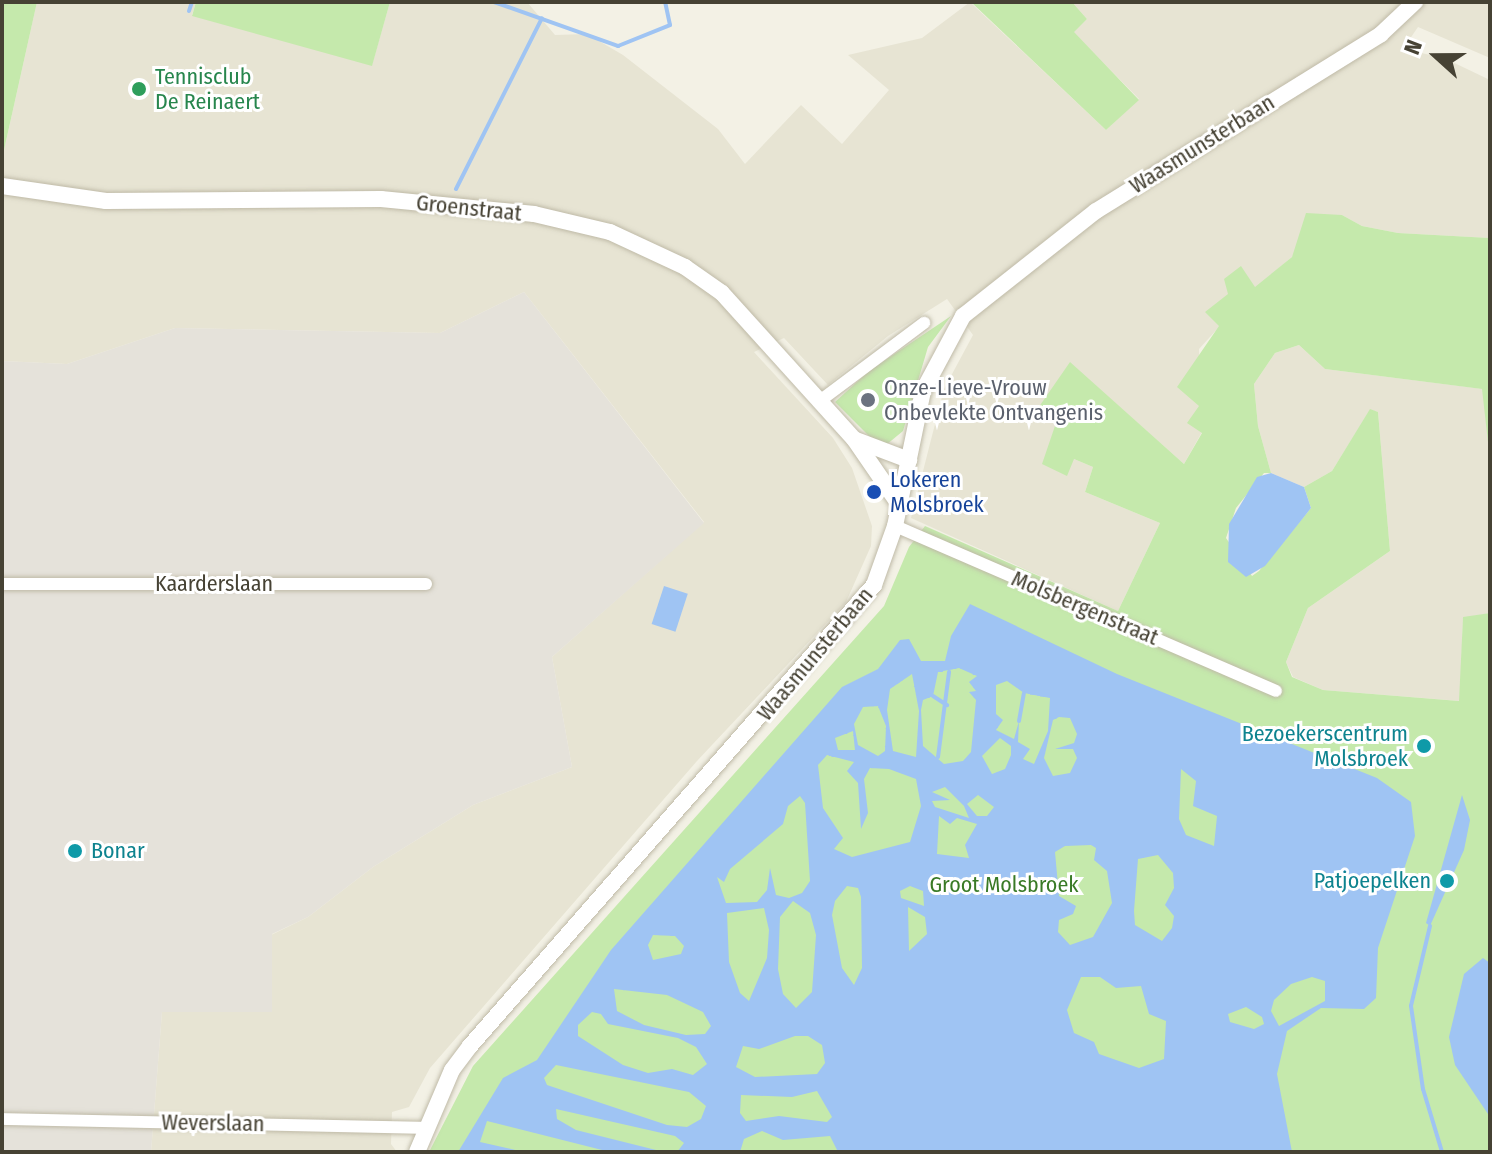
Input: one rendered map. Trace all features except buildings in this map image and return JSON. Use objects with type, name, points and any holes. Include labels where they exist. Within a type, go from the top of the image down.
[{"type":"street","name":"Waasmunsterbaan","points":[[417,1152],[452,1070],[470,1046],[854,613],[874,585],[895,526],[923,391],[940,354],[963,316],[990,290],[1096,211],[1381,34],[1415,2]]},
{"type":"street","name":"Groenstraat","points":[[2,186],[106,201],[381,199],[534,214],[610,232],[685,267],[722,293],[854,439],[900,506]]},
{"type":"street","points":[[821,400],[924,323]]},
{"type":"street","name":"Groenstraat","points":[[854,439],[909,460]]},
{"type":"street","name":"Molsbergenstraat","points":[[895,526],[1276,691]]},
{"type":"street","name":"Kaarderslaan","points":[[2,584],[426,584]]},
{"type":"street","name":"Weverslaan","points":[[2,1119],[425,1128]]},
{"type":"shaded area","points":[[37,2],[196,2],[192,15],[372,65],[390,2],[527,2],[555,35],[587,34],[623,55],[718,129],[745,164],[801,105],[842,144],[889,90],[848,55],[922,38],[970,2],[1106,130],[1139,99],[1073,32],[1087,19],[1072,2],[1490,2],[1490,58],[1418,27],[1403,49],[1444,58],[1490,80],[1490,238],[1398,233],[1362,226],[1342,215],[1302,239],[1292,257],[1255,288],[1241,267],[1220,326],[1199,349],[1202,432],[1184,464],[1070,363],[1035,414],[1056,423],[1074,459],[1093,467],[1085,492],[1160,523],[1118,611],[911,518],[944,389],[973,335],[947,299],[888,336],[828,385],[784,338],[754,352],[833,438],[852,468],[872,526],[871,546],[846,602],[697,761],[430,1068],[409,1107],[392,1112],[391,1144],[397,1152],[151,1152],[162,1012],[272,1012],[271,935],[308,917],[373,867],[473,805],[572,767],[552,657],[704,522],[524,292],[440,333],[175,328],[67,364],[2,361],[2,159]]},
{"type":"shaded area","points":[[524,292],[704,523],[552,657],[572,767],[473,805],[373,867],[308,917],[272,934],[272,1012],[162,1012],[151,1152],[2,1152],[2,361],[67,364],[175,328],[440,333]]},
{"type":"shaded area","points":[[1299,345],[1325,369],[1483,389],[1490,460],[1490,613],[1463,618],[1460,701],[1323,690],[1293,677],[1286,662],[1308,608],[1390,551],[1378,412],[1370,410],[1332,471],[1304,487],[1271,473],[1258,426],[1254,384],[1275,353]]},
{"type":"green space","points":[[2,2],[37,2],[2,159]]},
{"type":"green space","points":[[196,2],[390,2],[372,66],[192,16]]},
{"type":"green space","points":[[971,2],[1072,2],[1087,19],[1074,32],[1139,100],[1106,130]]},
{"type":"green space","name":"Groot Molsbroek","points":[[1306,213],[1342,215],[1362,226],[1398,233],[1490,238],[1490,460],[1482,389],[1325,369],[1299,345],[1275,353],[1254,384],[1258,426],[1271,473],[1264,473],[1236,508],[1226,538],[1252,576],[1259,571],[1311,508],[1304,487],[1332,471],[1370,409],[1378,412],[1390,551],[1308,608],[1286,662],[1292,677],[1323,690],[1459,701],[1463,617],[1490,613],[1490,1152],[429,1152],[473,1066],[884,606],[909,547],[925,526],[1118,611],[1160,523],[1085,492],[1093,467],[1074,459],[1067,476],[1042,464],[1056,423],[1034,414],[1070,362],[1184,464],[1202,433],[1187,423],[1199,406],[1177,387],[1219,326],[1205,312],[1228,294],[1224,279],[1241,266],[1255,287],[1292,257]]},
{"type":"green space","points":[[951,316],[928,347],[903,431],[886,445],[873,440],[835,402],[869,371]]},
{"type":"water","points":[[1271,473],[1304,487],[1311,508],[1265,566],[1246,577],[1228,562],[1229,524],[1257,477]]},
{"type":"water","points":[[664,586],[688,594],[675,632],[652,624]]},
{"type":"water","name":"Groot Molsbroek","points":[[970,604],[1117,674],[1377,778],[1411,802],[1415,836],[1378,948],[1376,998],[1364,1009],[1321,1008],[1287,1031],[1277,1074],[1292,1152],[838,1152],[830,1136],[783,1140],[762,1131],[744,1139],[740,1152],[677,1152],[684,1143],[675,1136],[556,1109],[557,1119],[576,1130],[664,1152],[610,1152],[487,1121],[480,1142],[524,1152],[458,1152],[503,1078],[537,1060],[611,950],[842,687],[878,669],[900,640],[909,639],[921,661],[945,661],[951,636]],"holes":[[[959,668],[977,676],[969,682],[976,691],[969,692],[976,700],[971,752],[963,761],[944,764],[923,746],[923,700],[933,696],[938,672]],[[912,674],[919,711],[916,757],[893,751],[887,710],[890,689]],[[1007,681],[1024,693],[1050,698],[1048,731],[1034,764],[1023,759],[1030,749],[1018,742],[1019,721],[1014,739],[996,730],[1003,720],[996,714],[996,685]],[[878,706],[886,726],[885,751],[878,756],[858,745],[854,724],[863,707]],[[1059,717],[1070,718],[1077,734],[1074,743],[1055,749],[1073,749],[1077,758],[1070,773],[1053,776],[1044,758],[1053,720]],[[853,731],[855,750],[838,750],[835,738]],[[1000,738],[1011,746],[1005,769],[992,774],[982,756]],[[827,755],[854,762],[847,771],[858,783],[861,829],[868,813],[864,779],[870,768],[889,769],[916,779],[921,806],[910,842],[852,857],[834,849],[843,838],[823,808],[818,765]],[[1181,769],[1196,781],[1193,806],[1217,816],[1214,846],[1186,835],[1179,819]],[[945,787],[964,806],[969,818],[935,807],[932,801],[950,800],[932,792]],[[978,795],[994,807],[987,816],[977,816],[967,804]],[[800,796],[805,803],[810,881],[802,893],[789,898],[776,895],[770,868],[767,890],[757,902],[726,903],[717,877],[724,882],[730,869],[783,824],[788,806]],[[939,816],[950,824],[957,818],[977,824],[965,845],[969,858],[937,854]],[[1091,845],[1096,848],[1094,860],[1107,871],[1112,903],[1093,937],[1070,945],[1058,932],[1059,920],[1073,914],[1076,906],[1059,896],[1055,852],[1065,846]],[[1158,855],[1173,873],[1174,888],[1165,905],[1174,916],[1172,928],[1162,941],[1135,925],[1134,911],[1138,859]],[[847,886],[858,888],[861,897],[862,968],[854,985],[842,968],[832,915],[835,901]],[[910,886],[923,891],[924,906],[901,898],[900,891]],[[793,901],[810,913],[816,935],[812,992],[796,1008],[783,994],[778,969],[780,917]],[[908,907],[925,917],[927,934],[909,951]],[[764,908],[769,930],[767,958],[749,1001],[740,993],[729,962],[727,913]],[[653,935],[675,936],[684,946],[681,954],[653,960],[648,945]],[[1081,977],[1100,977],[1116,988],[1141,986],[1149,1014],[1166,1021],[1164,1059],[1139,1068],[1099,1054],[1094,1042],[1074,1033],[1067,1010]],[[1312,977],[1325,981],[1325,1001],[1279,1026],[1271,1011],[1274,1000],[1291,984]],[[614,989],[667,995],[703,1012],[711,1026],[705,1034],[686,1035],[644,1025],[617,1011]],[[1246,1007],[1262,1017],[1264,1024],[1254,1029],[1230,1022],[1228,1014]],[[592,1012],[601,1014],[608,1024],[678,1038],[696,1047],[707,1064],[693,1075],[672,1069],[648,1073],[623,1065],[578,1036],[578,1025]],[[795,1036],[808,1036],[822,1045],[825,1063],[817,1074],[755,1077],[736,1067],[743,1046],[759,1049]],[[556,1065],[689,1092],[706,1106],[701,1119],[687,1127],[667,1125],[547,1085],[544,1078]],[[817,1091],[832,1117],[827,1122],[779,1116],[746,1121],[740,1113],[741,1095],[792,1097]]]},
{"type":"water","points":[[1462,795],[1470,820],[1464,850],[1430,926],[1426,923]]},
{"type":"water","points":[[1483,958],[1490,963],[1490,1117],[1455,1065],[1449,1037],[1464,974]]},
{"type":"waterway","points":[[189,11],[192,2]]},
{"type":"waterway","points":[[494,2],[618,46],[670,25],[665,2]]},
{"type":"waterway","points":[[456,189],[542,18]]},
{"type":"waterway","points":[[938,757],[949,672]]},
{"type":"waterway","points":[[1019,721],[1024,693]]},
{"type":"waterway","points":[[933,696],[947,705]]},
{"type":"waterway","points":[[1430,926],[1411,1006],[1423,1089],[1442,1152]]},
{"type":"place","name":"Tennisclub De Reinaert","points":[[139,89]]},
{"type":"place","name":"Onze-Lieve-Vrouw Onbevlekte Ontvangenis","points":[[868,400]]},
{"type":"place","name":"Lokeren Molsbroek","points":[[874,492]]},
{"type":"place","name":"Bezoekerscentrum Molsbroek","points":[[1424,746]]},
{"type":"place","name":"Bonar","points":[[75,851]]},
{"type":"place","name":"Patjoepelken","points":[[1447,881]]}]
